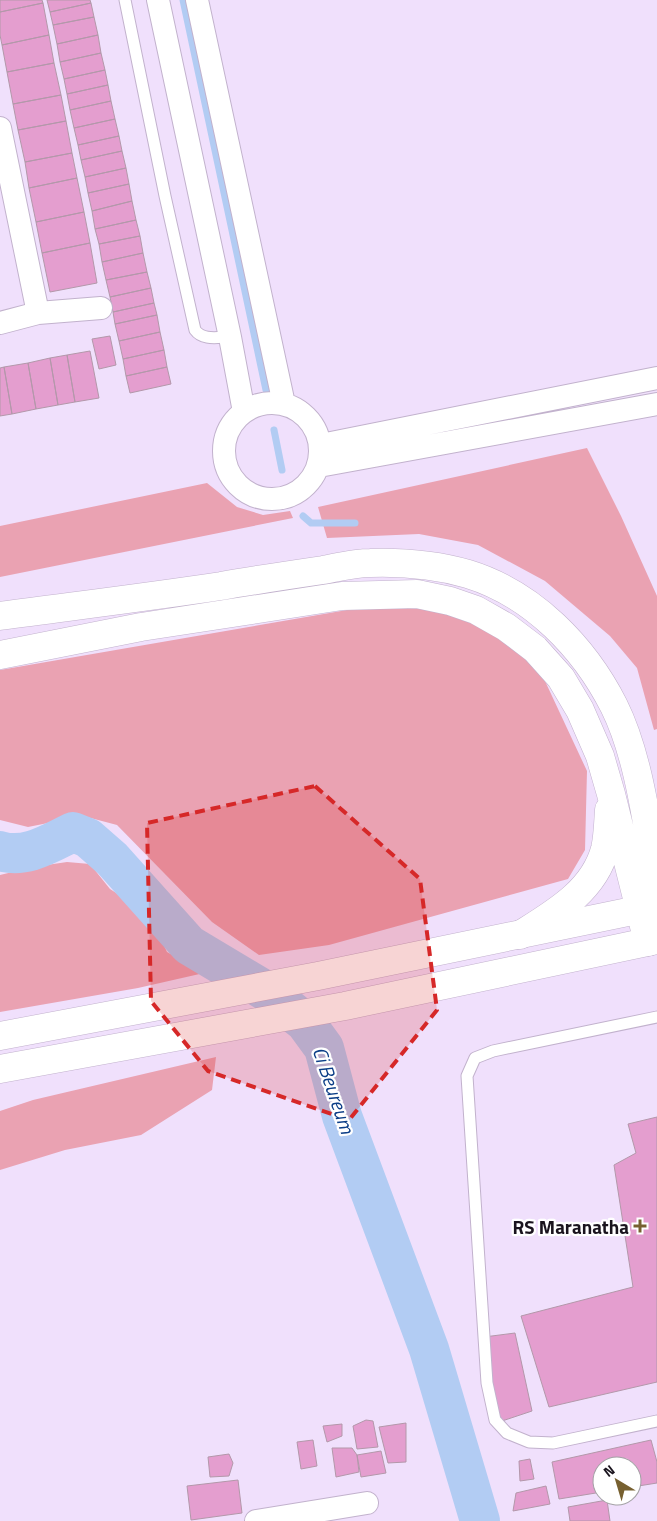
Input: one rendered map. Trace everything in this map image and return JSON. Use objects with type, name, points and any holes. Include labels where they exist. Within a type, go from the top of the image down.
[{"type":"main road","points":[[0,616],[180,592],[368,563],[422,565],[468,574],[498,586],[528,604],[559,629],[588,661],[614,707],[630,747],[642,798],[657,880]]},
{"type":"main road","points":[[0,655],[141,627],[342,596],[417,594],[450,601],[476,610],[506,627],[535,649],[561,678],[580,710],[600,756],[649,908],[653,941],[345,1006],[0,1069]]},
{"type":"main road","points":[[520,935],[566,906],[592,878],[605,850],[611,794]]},
{"type":"main road","points":[[642,798],[657,820]]},
{"type":"main road","points":[[0,1036],[318,976],[649,908]]},
{"type":"street","points":[[158,0],[230,337],[244,412]]},
{"type":"street","points":[[197,0],[284,404]]},
{"type":"street","points":[[0,128],[38,313]]},
{"type":"street","points":[[0,323],[38,313],[100,308]]},
{"type":"street","points":[[320,456],[656,382]]},
{"type":"street","points":[[263,404],[284,404],[302,412],[315,427],[320,456],[308,484],[284,499],[255,497],[232,480],[224,457],[228,432],[244,412],[263,404]]},
{"type":"street","points":[[320,456],[657,404]]},
{"type":"street","points":[[256,1521],[367,1503]]},
{"type":"lane","points":[[125,0],[165,196],[195,330],[204,337],[230,337]]},
{"type":"lane","points":[[657,1017],[493,1051],[475,1058],[467,1076],[486,1374],[495,1420],[507,1433],[529,1442],[553,1443],[657,1421]]},
{"type":"highlighted area","points":[[315,786],[420,879],[437,1010],[349,1120],[208,1071],[151,1001],[147,823]]},
{"type":"shaded area","points":[[587,448],[621,516],[657,596],[657,729],[654,730],[637,668],[610,636],[545,581],[478,545],[419,534],[327,538],[318,507]]},
{"type":"shaded area","points":[[207,483],[237,507],[263,515],[290,511],[293,518],[0,577],[0,526]]},
{"type":"shaded area","points":[[376,605],[456,612],[511,640],[545,681],[587,771],[585,850],[568,879],[329,945],[259,955],[212,922],[117,825],[83,816],[28,827],[0,820],[0,670]]},
{"type":"shaded area","points":[[67,862],[90,864],[110,889],[149,914],[167,952],[204,973],[138,988],[0,1012],[0,875],[33,867]]},
{"type":"shaded area","points":[[216,1057],[212,1090],[141,1135],[65,1150],[0,1170],[0,1111],[33,1100]]},
{"type":"building","points":[[0,0],[42,0],[43,3],[0,12]]},
{"type":"building","points":[[47,0],[90,0],[91,3],[50,12]]},
{"type":"building","points":[[43,3],[49,35],[2,45],[0,12]]},
{"type":"building","points":[[91,3],[94,17],[53,25],[50,12]]},
{"type":"building","points":[[94,17],[98,35],[57,44],[53,25]]},
{"type":"building","points":[[49,35],[54,63],[7,72],[2,45]]},
{"type":"building","points":[[98,35],[101,53],[60,62],[57,44]]},
{"type":"building","points":[[101,53],[105,70],[64,79],[60,62]]},
{"type":"building","points":[[54,63],[61,95],[13,104],[7,72]]},
{"type":"building","points":[[105,70],[108,85],[67,94],[64,79]]},
{"type":"building","points":[[108,85],[111,101],[70,110],[67,94]]},
{"type":"building","points":[[61,95],[66,121],[18,130],[13,104]]},
{"type":"building","points":[[111,101],[115,119],[74,128],[70,110]]},
{"type":"building","points":[[115,119],[119,136],[78,145],[74,128]]},
{"type":"building","points":[[66,121],[72,153],[25,162],[18,130]]},
{"type":"building","points":[[119,136],[122,151],[81,160],[78,145]]},
{"type":"building","points":[[122,151],[126,168],[85,177],[81,160]]},
{"type":"building","points":[[72,153],[77,178],[29,188],[25,162]]},
{"type":"building","points":[[126,168],[129,184],[88,193],[85,177]]},
{"type":"building","points":[[77,178],[84,212],[36,222],[29,188]]},
{"type":"building","points":[[129,184],[132,201],[92,211],[88,193]]},
{"type":"building","points":[[132,201],[136,220],[95,229],[92,211]]},
{"type":"building","points":[[84,212],[90,243],[42,253],[36,222]]},
{"type":"building","points":[[136,220],[140,236],[99,244],[95,229]]},
{"type":"building","points":[[140,236],[143,253],[102,262],[99,244]]},
{"type":"building","points":[[90,243],[97,283],[50,292],[42,253]]},
{"type":"building","points":[[143,253],[147,272],[106,280],[102,262]]},
{"type":"building","points":[[147,272],[151,288],[110,297],[106,280]]},
{"type":"building","points":[[151,288],[154,303],[113,312],[110,297]]},
{"type":"building","points":[[154,303],[157,315],[115,324],[113,312]]},
{"type":"building","points":[[157,315],[160,332],[119,341],[115,324]]},
{"type":"building","points":[[160,332],[164,350],[123,359],[119,341]]},
{"type":"building","points":[[110,336],[116,365],[99,369],[92,339]]},
{"type":"building","points":[[164,350],[167,367],[126,376],[123,359]]},
{"type":"building","points":[[90,351],[99,398],[75,402],[67,355]]},
{"type":"building","points":[[67,355],[75,402],[58,405],[50,358]]},
{"type":"building","points":[[50,358],[58,405],[36,409],[28,363]]},
{"type":"building","points":[[28,363],[36,409],[12,414],[4,367]]},
{"type":"building","points":[[4,367],[12,414],[0,416],[0,368]]},
{"type":"building","points":[[167,367],[171,384],[130,393],[126,376]]},
{"type":"building","name":"RS Maranatha","points":[[657,1117],[657,1382],[549,1407],[521,1316],[633,1287],[614,1165],[636,1153],[628,1124]]},
{"type":"building","points":[[515,1333],[532,1411],[499,1422],[484,1337]]},
{"type":"building","points":[[366,1420],[373,1421],[378,1447],[357,1449],[353,1426]]},
{"type":"building","points":[[406,1423],[406,1462],[388,1463],[379,1427]]},
{"type":"building","points":[[342,1424],[342,1436],[327,1442],[323,1426]]},
{"type":"building","points":[[313,1440],[317,1466],[301,1469],[297,1442]]},
{"type":"building","points":[[651,1440],[657,1462],[657,1483],[642,1485],[642,1456],[592,1456],[592,1494],[559,1499],[552,1462]]},
{"type":"building","points":[[332,1448],[352,1448],[357,1455],[359,1472],[336,1477]]},
{"type":"building","points":[[381,1451],[386,1473],[361,1477],[357,1455]]},
{"type":"building","points":[[229,1454],[233,1463],[229,1476],[210,1477],[208,1457]]},
{"type":"building","points":[[530,1459],[534,1479],[520,1481],[519,1461]]},
{"type":"building","points":[[238,1480],[242,1513],[191,1520],[187,1486]]},
{"type":"building","points":[[546,1486],[550,1504],[513,1511],[516,1493]]},
{"type":"building","points":[[592,1503],[592,1506],[608,1506],[610,1521],[570,1521],[568,1507]]},
{"type":"waterway","points":[[183,0],[266,390]]},
{"type":"waterway","points":[[274,430],[282,470]]},
{"type":"waterway","points":[[303,516],[311,523],[355,523]]},
{"type":"waterway","name":"Ci Beureum","points":[[0,851],[19,853],[38,849],[73,832],[88,838],[112,859],[189,945],[266,991],[305,1022],[324,1048],[342,1116],[429,1349],[480,1521]]},
{"type":"place","name":"RS Maranatha","points":[[640,1226]]}]
